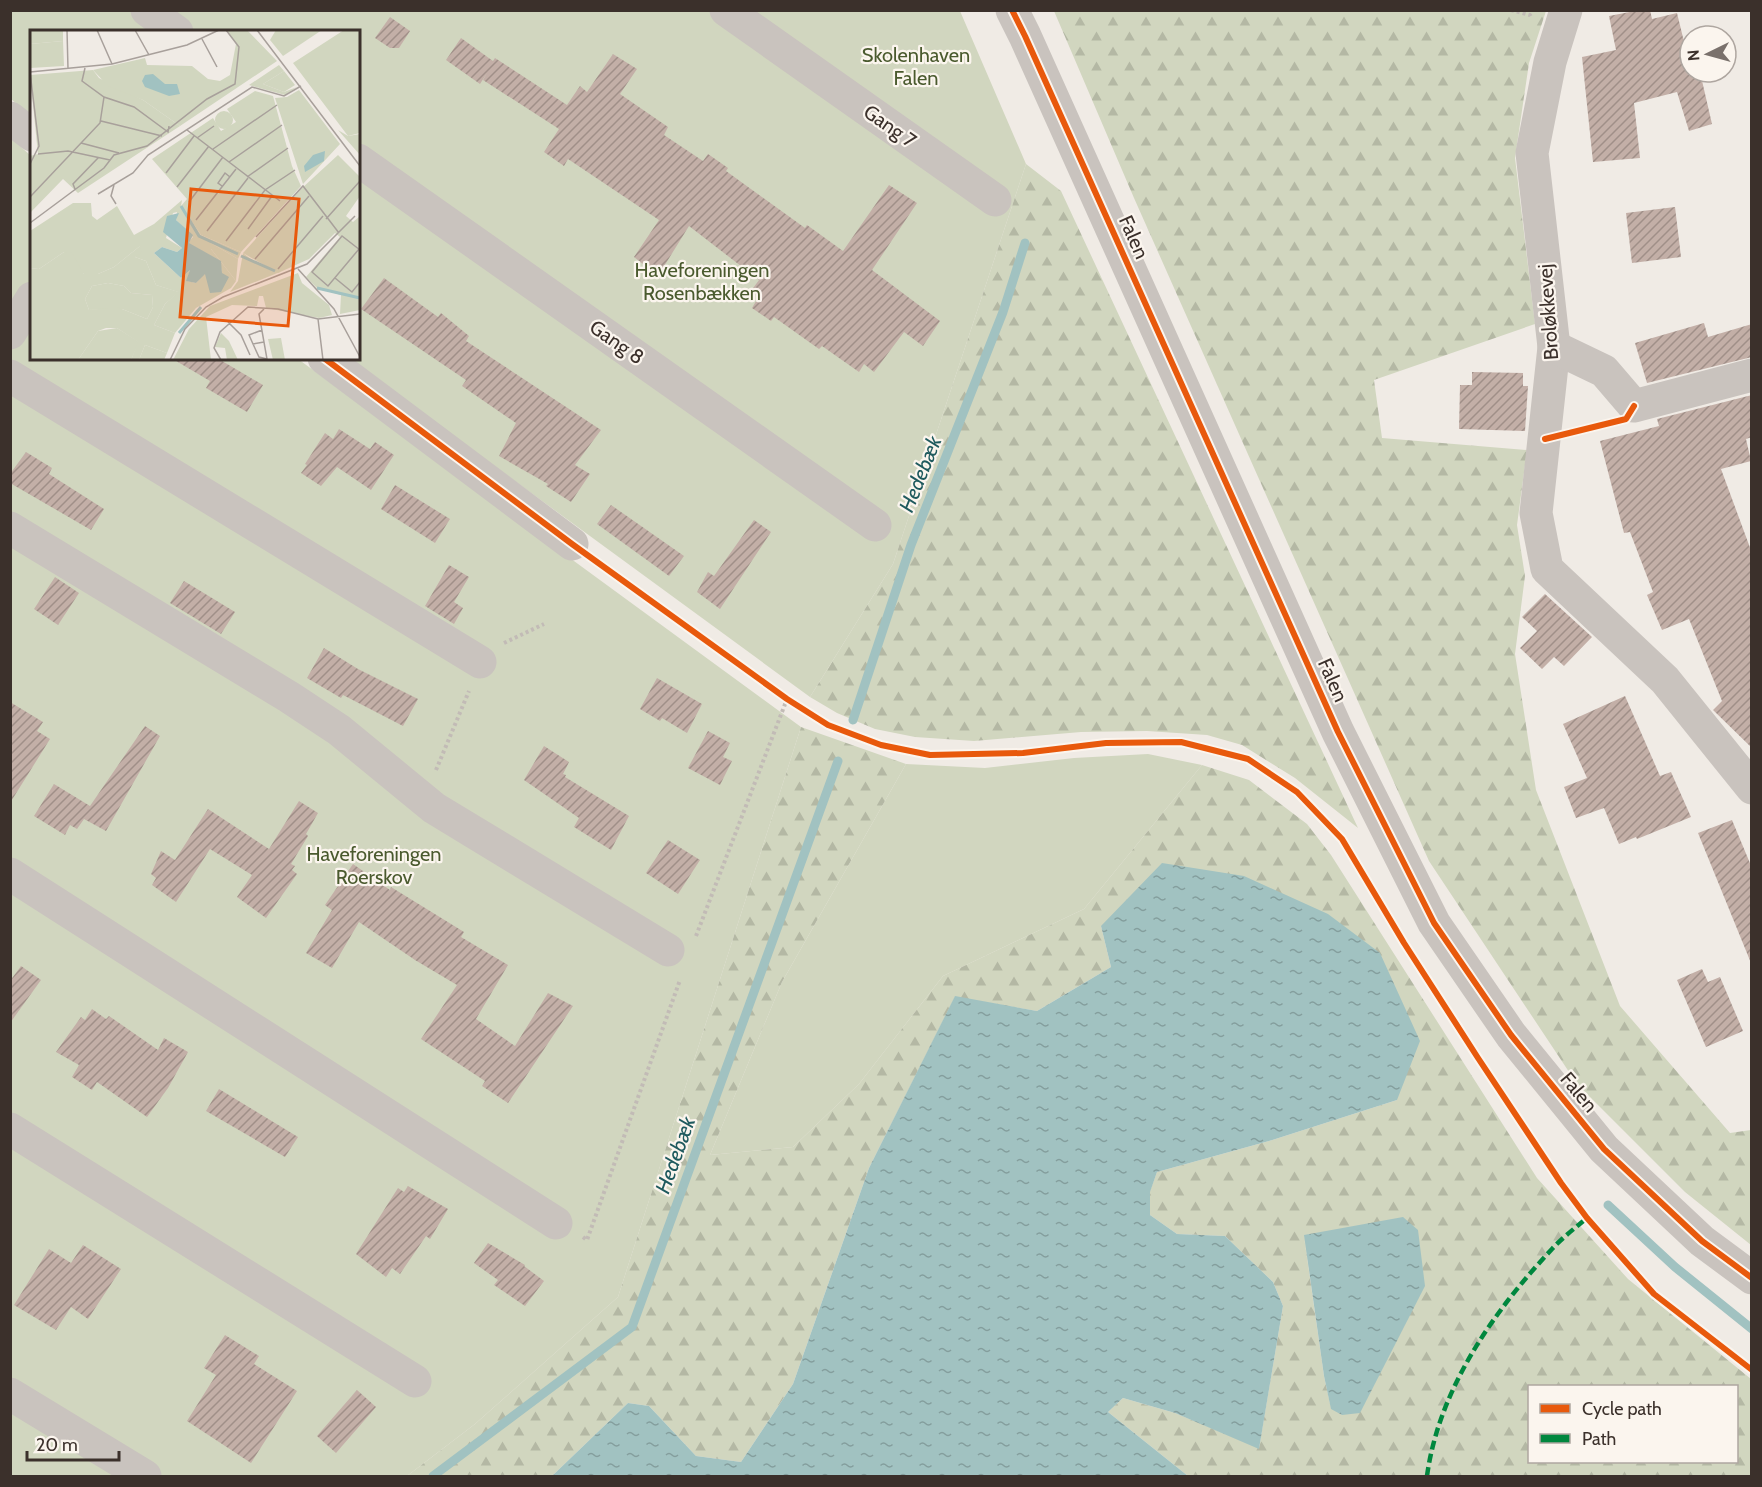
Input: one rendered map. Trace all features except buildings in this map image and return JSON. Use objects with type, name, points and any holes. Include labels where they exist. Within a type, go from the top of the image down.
[{"type":"street","points":[[147,10],[174,30]]},
{"type":"street","name":"Gang 7","points":[[726,10],[995,200]]},
{"type":"street","name":"Falen","points":[[1012,10],[1338,732],[1434,922],[1511,1035],[1604,1149],[1702,1241],[1752,1278]]},
{"type":"street","name":"Broløkkevej","points":[[1566,10],[1550,62],[1532,153],[1554,347],[1536,513],[1547,569],[1665,680],[1752,788]]},
{"type":"street","points":[[10,118],[30,133]]},
{"type":"street","name":"Gang 8","points":[[360,161],[874,525]]},
{"type":"street","points":[[10,333],[30,301]]},
{"type":"street","points":[[1554,347],[1604,371],[1634,406],[1752,375]]},
{"type":"street","points":[[327,360],[572,544]]},
{"type":"street","points":[[10,376],[480,662]]},
{"type":"street","points":[[10,528],[339,730],[434,808],[682,953]]},
{"type":"street","points":[[10,874],[556,1223]]},
{"type":"street","points":[[10,1129],[415,1381]]},
{"type":"street","points":[[10,1394],[144,1476]]},
{"type":"path","points":[[417,795],[437,770],[480,662],[514,636],[544,624]]},
{"type":"path","points":[[777,692],[795,704]]},
{"type":"path","points":[[556,1223],[587,1240],[682,953],[787,699]]},
{"type":"green space","name":"Haveforeningen Rosenbækken","points":[[10,11],[960,11],[1026,164],[893,564],[810,697],[349,360],[360,360],[360,30],[30,30],[30,115],[11,99]]},
{"type":"green space","points":[[1054,11],[1546,11],[1529,63],[1515,158],[1535,324],[1374,380],[1382,438],[1527,450],[1517,525],[1525,576],[1515,654],[1536,790],[1620,1006],[1730,1133],[1751,1130],[1751,1245],[1685,1192],[1577,1084],[1429,861],[1134,198]]},
{"type":"green space","name":"Haveforeningen Roerskov","points":[[10,137],[30,155],[30,360],[299,360],[801,727],[618,1297],[475,1424],[407,1476],[11,1476]]},
{"type":"green space","points":[[1026,164],[1061,191],[1358,828],[1295,778],[1242,745],[1207,735],[1147,731],[1081,732],[974,741],[915,737],[875,729],[837,713],[810,697],[893,564]]},
{"type":"green space","points":[[801,727],[906,764],[782,982],[710,1155],[793,1147],[859,1084],[943,976],[1084,909],[1202,765],[1249,780],[1307,824],[1331,855],[1537,1178],[1628,1279],[1751,1379],[1751,1476],[1188,1476],[1108,1412],[1123,1398],[1175,1413],[1259,1448],[1283,1306],[1273,1282],[1225,1236],[1177,1234],[1150,1215],[1150,1191],[1157,1172],[1269,1141],[1397,1100],[1101,926],[1111,967],[1037,1011],[955,997],[869,1168],[793,1384],[741,1462],[696,1456],[649,1406],[628,1403],[552,1476],[407,1476],[475,1424],[618,1297]],"holes":[[[1304,1236],[1331,1408],[1324,1376]]]},
{"type":"green space","points":[[1148,754],[1202,765],[1084,909],[943,976],[859,1084],[793,1147],[710,1155],[782,982],[906,764],[985,768],[1074,758]]},
{"type":"water","points":[[1162,863],[1244,876],[1328,914],[1380,953],[1420,1041],[1397,1100],[1269,1141],[1157,1172],[1150,1192],[1150,1215],[1177,1234],[1225,1236],[1273,1282],[1283,1306],[1259,1449],[1175,1413],[1123,1398],[1108,1412],[1188,1476],[552,1476],[628,1403],[649,1406],[696,1456],[741,1462],[793,1384],[869,1168],[955,996],[1037,1011],[1111,967],[1101,926]]},
{"type":"water","points":[[1403,1217],[1418,1230],[1425,1286],[1360,1413],[1342,1415],[1331,1409],[1324,1376],[1304,1235]]},
{"type":"waterway","name":"Hedebæk","points":[[853,720],[911,545],[1003,312],[1025,243]]},
{"type":"waterway","name":"Hedebæk","points":[[433,1476],[632,1327],[838,761]]},
{"type":"waterway","points":[[1608,1205],[1675,1267],[1752,1329]]},
{"type":"marked path","points":[[1427,1476],[1433,1444],[1443,1413],[1472,1354],[1509,1299],[1530,1273],[1556,1245],[1587,1218]]},
{"type":"cycle path","points":[[1012,10],[1338,732],[1434,923],[1511,1035],[1604,1149],[1702,1241],[1752,1278]]},
{"type":"cycle path","points":[[327,360],[572,544],[787,699],[828,725],[881,745],[930,755],[1023,753],[1106,743],[1181,742],[1248,759],[1297,792],[1342,839],[1404,943],[1478,1058],[1587,1218],[1654,1294],[1752,1370]]},
{"type":"cycle path","points":[[1545,439],[1626,419],[1634,406]]},
{"type":"park label","name":"Skolenhaven Falen","points":[[916,66]]}]
